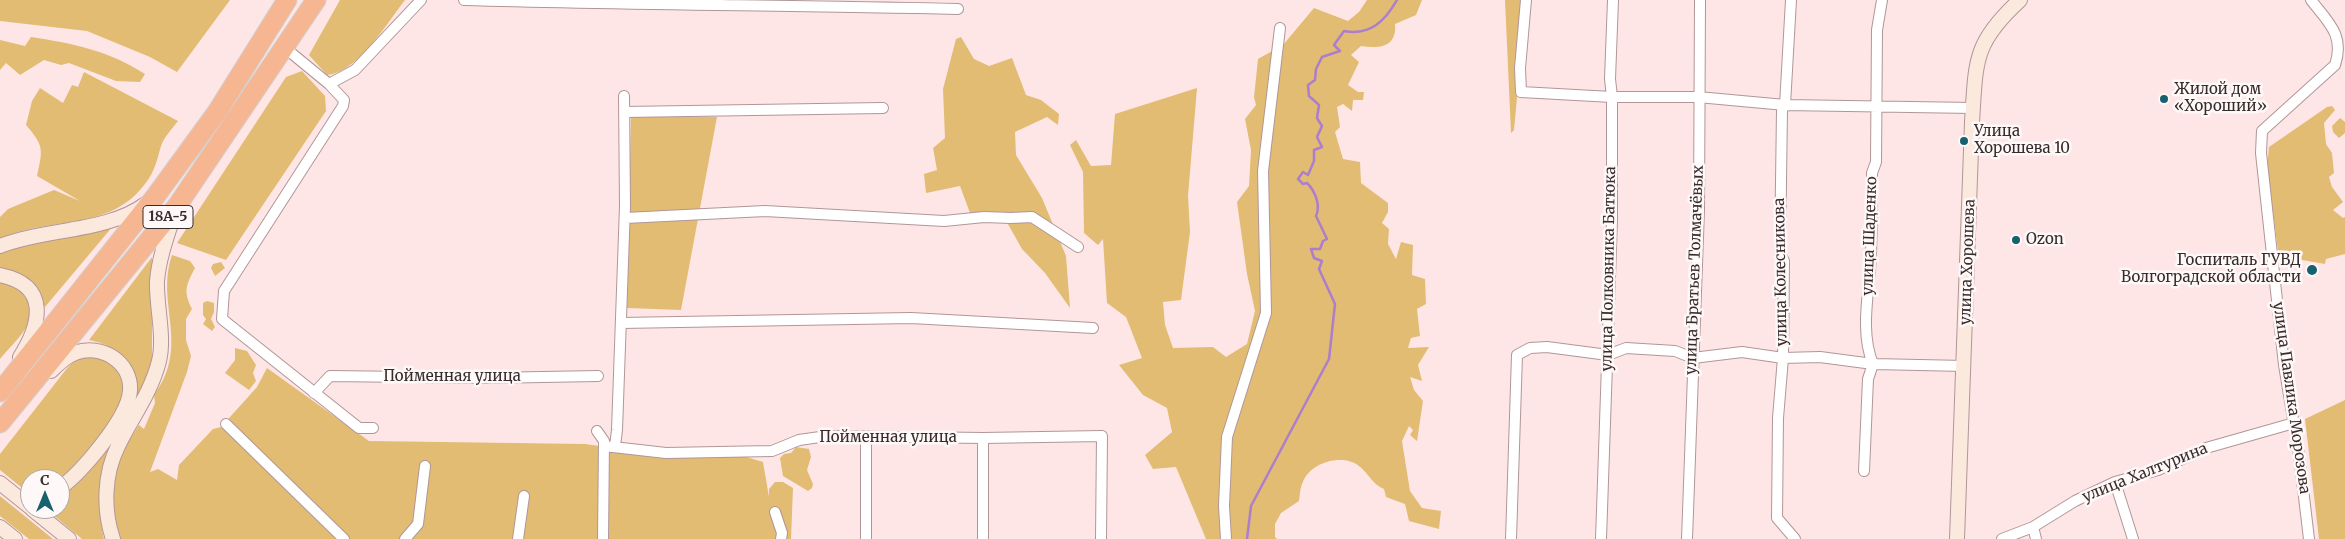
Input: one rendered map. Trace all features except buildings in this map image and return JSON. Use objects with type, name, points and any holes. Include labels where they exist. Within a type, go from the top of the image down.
[{"type":"highway","name":"18А-5","points":[[0,392],[155,197],[217,112],[287,0]]},
{"type":"highway","name":"18А-5","points":[[1,422],[177,206],[316,0]]},
{"type":"main road","name":"улица Хорошева","points":[[1957,539],[1976,68],[1981,46],[1991,29],[2020,0]]},
{"type":"main road","points":[[0,246],[24,237],[81,227],[118,217],[140,208],[155,197]]},
{"type":"main road","points":[[113,539],[106,503],[109,475],[117,448],[143,404],[160,359],[158,280],[163,246],[177,206]]},
{"type":"main road","points":[[0,275],[8,277],[26,287],[34,295],[38,308],[25,348],[0,388]]},
{"type":"main road","points":[[1,422],[37,384],[60,362],[73,353],[87,350],[98,351],[109,354],[119,360],[126,370],[130,391],[122,417],[81,469],[70,479]]},
{"type":"main road","points":[[2,485],[20,494]]},
{"type":"main road","points":[[2,485],[20,499]]},
{"type":"main road","points":[[44,519],[69,539]]},
{"type":"main road","points":[[0,527],[15,539]]},
{"type":"street","points":[[329,84],[355,70],[421,0]]},
{"type":"street","points":[[464,0],[602,5],[958,9]]},
{"type":"street","points":[[1526,0],[1520,68],[1521,92],[1612,97],[1698,98],[1785,105],[1973,108]]},
{"type":"street","name":"улица Полковника Батюка","points":[[1602,539],[1612,219],[1612,97],[1610,79],[1613,0]]},
{"type":"street","name":"улица Братьев Толмачёвых","points":[[1687,539],[1699,210],[1698,98],[1700,0]]},
{"type":"street","name":"улица Колесникова","points":[[1791,0],[1785,105],[1782,110],[1780,254],[1784,261],[1783,358],[1778,418],[1777,518],[1795,539]]},
{"type":"street","name":"улица Шаденко","points":[[1864,471],[1868,379],[1873,364],[1866,349],[1868,281],[1871,256],[1872,173],[1876,162],[1877,30],[1882,0]]},
{"type":"street","name":"улица Павлика Морозова","points":[[2309,539],[2294,423],[2284,365],[2261,153],[2262,131],[2340,64],[2338,35],[2311,0]]},
{"type":"street","points":[[1226,539],[1224,506],[1227,437],[1266,312],[1263,171],[1280,28]]},
{"type":"street","points":[[284,47],[329,84],[344,100],[343,106],[224,291],[222,319],[358,428],[373,428]]},
{"type":"street","points":[[603,539],[609,446],[617,430],[625,218],[624,96]]},
{"type":"street","points":[[624,112],[883,108]]},
{"type":"street","points":[[625,218],[764,211],[944,221],[984,217],[1032,217],[1078,247]]},
{"type":"street","points":[[621,323],[911,318],[1093,328]]},
{"type":"street","points":[[1511,539],[1517,355],[1530,348],[1547,347],[1608,355],[1626,348],[1675,351],[1693,358],[1742,352],[1783,358],[1820,357],[1873,364],[1965,366]]},
{"type":"street","name":"Пойменная улица","points":[[314,393],[330,376],[487,378],[598,376]]},
{"type":"street","name":"улица Халтурина","points":[[2002,539],[2033,526],[2075,501],[2115,482],[2158,470],[2206,448],[2294,423]]},
{"type":"street","points":[[226,424],[344,539]]},
{"type":"street","points":[[597,431],[609,446]]},
{"type":"street","name":"Пойменная улица","points":[[609,446],[666,453],[772,451],[799,440],[827,436],[866,438],[1102,436],[1101,539]]},
{"type":"street","points":[[866,438],[866,539]]},
{"type":"street","points":[[983,438],[983,539]]},
{"type":"street","points":[[406,539],[418,524],[425,466]]},
{"type":"street","points":[[2115,482],[2133,539]]},
{"type":"street","points":[[518,539],[524,496]]},
{"type":"street","points":[[775,512],[782,533],[781,539]]},
{"type":"street","points":[[2033,526],[2036,539]]},
{"type":"shaded area","points":[[0,0],[230,0],[177,72],[150,57],[87,31],[0,21]]},
{"type":"shaded area","points":[[340,0],[405,0],[381,33],[361,56],[339,72],[327,75],[309,55]]},
{"type":"shaded area","points":[[1367,0],[1422,0],[1416,15],[1395,24],[1395,32],[1390,42],[1386,45],[1375,47],[1361,46],[1351,55],[1359,62],[1348,85],[1358,92],[1364,92],[1363,100],[1353,100],[1352,111],[1343,104],[1337,107],[1340,127],[1335,132],[1343,159],[1360,162],[1361,183],[1388,203],[1388,212],[1382,223],[1389,229],[1388,244],[1396,259],[1401,242],[1413,245],[1412,275],[1425,279],[1426,304],[1417,309],[1420,336],[1411,338],[1408,348],[1429,347],[1418,365],[1422,381],[1410,377],[1414,390],[1423,401],[1417,441],[1410,435],[1413,430],[1409,426],[1402,441],[1410,491],[1422,508],[1441,511],[1439,529],[1409,521],[1405,504],[1386,497],[1384,489],[1376,484],[1359,466],[1352,462],[1336,460],[1312,469],[1307,475],[1301,486],[1299,501],[1281,513],[1275,524],[1275,537],[1277,539],[1206,539],[1176,467],[1153,469],[1145,455],[1172,432],[1167,408],[1143,395],[1119,365],[1142,358],[1126,317],[1107,303],[1103,239],[1098,245],[1084,233],[1083,172],[1070,145],[1076,140],[1091,166],[1111,165],[1115,114],[1197,88],[1188,196],[1190,232],[1181,300],[1163,302],[1165,325],[1173,348],[1213,347],[1226,357],[1247,344],[1255,311],[1247,274],[1237,202],[1249,186],[1251,150],[1245,119],[1256,105],[1254,97],[1258,59],[1283,45],[1314,8],[1348,21],[1359,12]]},
{"type":"shaded area","points":[[1505,0],[1526,0],[1514,130],[1511,133]]},
{"type":"shaded area","points":[[31,37],[90,49],[117,59],[145,74],[140,82],[116,81],[69,63],[61,65],[44,60],[20,75],[6,63],[0,70],[0,40],[25,46]]},
{"type":"shaded area","points":[[961,37],[974,59],[989,66],[1012,58],[1026,95],[1041,100],[1059,114],[1058,125],[1047,117],[1015,132],[1016,155],[1042,198],[1066,256],[1070,308],[1045,273],[1022,249],[1004,217],[970,213],[960,186],[926,193],[924,174],[937,170],[933,148],[945,138],[943,89],[956,39]]},
{"type":"shaded area","points":[[302,71],[325,96],[326,111],[226,260],[177,243],[286,77]]},
{"type":"shaded area","points":[[84,72],[178,121],[162,143],[153,172],[136,194],[120,207],[101,215],[40,227],[0,239],[0,217],[8,209],[54,190],[80,201],[37,176],[41,154],[39,143],[26,125],[32,101],[40,88],[63,103],[72,85],[78,87]]},
{"type":"shaded area","points":[[2332,106],[2335,110],[2324,123],[2326,144],[2332,153],[2334,173],[2329,177],[2332,187],[2343,202],[2333,210],[2343,218],[2345,217],[2345,254],[2326,259],[2325,264],[2291,258],[2278,250],[2267,166],[2269,147],[2327,107]]},
{"type":"shaded area","points":[[631,116],[717,117],[681,310],[627,308]]},
{"type":"shaded area","points":[[2340,118],[2345,122],[2345,133],[2339,138],[2333,132],[2332,126]]},
{"type":"shaded area","points":[[113,226],[45,307],[27,281],[15,273],[0,267],[0,252],[10,247]]},
{"type":"shaded area","points":[[172,255],[190,261],[195,268],[187,288],[187,297],[192,309],[186,319],[186,340],[191,356],[187,372],[150,472],[158,469],[177,480],[179,465],[213,429],[221,427],[257,387],[267,368],[369,441],[585,444],[679,457],[743,456],[763,462],[769,497],[769,489],[775,482],[783,482],[793,488],[791,539],[119,539],[112,492],[117,467],[122,454],[139,425],[144,429],[155,403],[154,395],[165,377],[170,359],[171,342],[167,291]]},
{"type":"shaded area","points":[[152,257],[152,363],[140,393],[113,441],[105,463],[101,489],[101,516],[104,539],[82,539],[58,519],[70,519],[70,487],[114,434],[132,369],[124,357],[114,349],[89,340]]},
{"type":"shaded area","points":[[221,262],[225,268],[215,276],[211,268],[213,264]]},
{"type":"shaded area","points":[[0,281],[8,283],[21,292],[26,298],[30,312],[26,328],[0,359]]},
{"type":"shaded area","points":[[207,301],[214,303],[214,312],[211,319],[215,327],[212,331],[203,324],[206,319],[203,315],[203,303]]},
{"type":"shaded area","points":[[235,348],[247,351],[256,365],[253,373],[256,381],[249,390],[225,373],[235,360]]},
{"type":"shaded area","points":[[90,355],[111,362],[126,381],[120,409],[94,443],[70,470],[20,469],[20,486],[0,470],[0,454],[68,367],[78,358]]},
{"type":"shaded area","points":[[2345,400],[2345,539],[2319,539],[2305,419]]},
{"type":"shaded area","points":[[796,447],[809,449],[811,457],[807,470],[813,484],[812,488],[808,491],[783,476],[780,458],[784,454],[791,453]]},
{"type":"shaded area","points":[[0,496],[20,512],[20,519],[28,519],[53,539],[29,539],[0,516]]},
{"type":"waterway","points":[[1247,539],[1251,506],[1329,359],[1335,304],[1319,269],[1322,261],[1314,258],[1311,249],[1320,249],[1323,241],[1327,239],[1316,216],[1318,207],[1315,194],[1307,183],[1303,184],[1298,179],[1303,172],[1308,175],[1314,161],[1314,150],[1322,147],[1317,137],[1322,126],[1317,118],[1319,105],[1309,96],[1308,85],[1315,80],[1316,69],[1322,57],[1340,51],[1334,45],[1344,31],[1362,31],[1376,25],[1397,0]]},
{"type":"place","name":"Жилой дом «Хороший»","points":[[2164,99]]},
{"type":"place","name":"Улица Хорошева 10","points":[[1964,141]]},
{"type":"place","name":"Ozon","points":[[2016,240]]},
{"type":"place","name":"Госпиталь ГУВД Волгоградской области","points":[[2312,270]]}]
